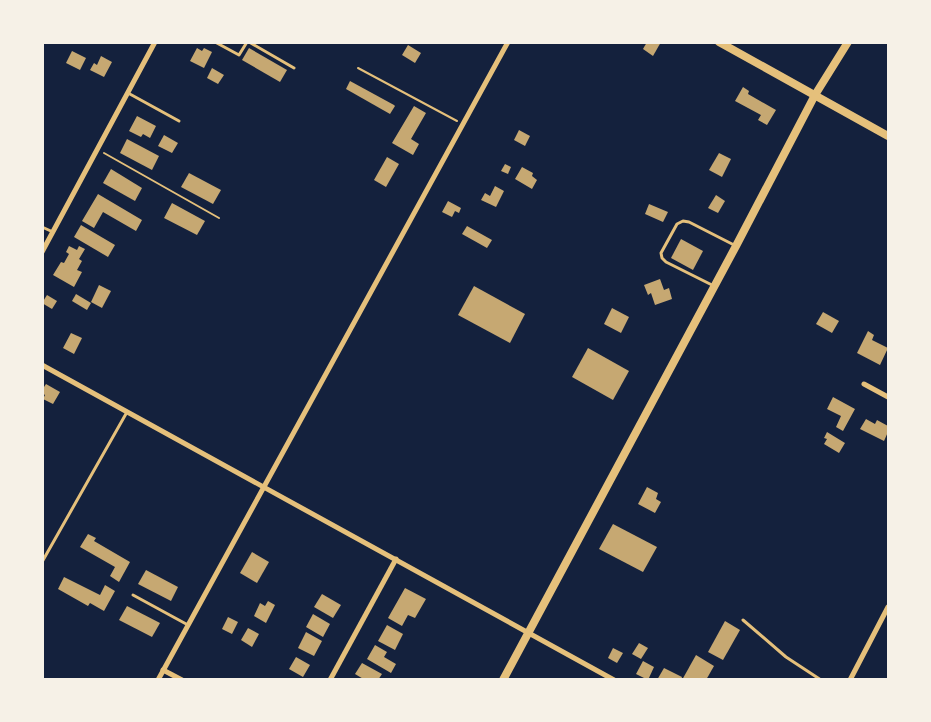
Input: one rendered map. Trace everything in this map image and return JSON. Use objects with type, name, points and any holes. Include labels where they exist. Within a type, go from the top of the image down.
[{"type":"street","points":[[42,252],[155,42]]},
{"type":"street","points":[[158,680],[508,42]]},
{"type":"street","points":[[719,42],[888,136]]},
{"type":"street","points":[[503,680],[815,95],[848,42]]},
{"type":"street","points":[[42,365],[614,680]]},
{"type":"street","points":[[864,384],[888,398]]},
{"type":"street","points":[[330,680],[396,559]]},
{"type":"street","points":[[850,680],[888,607]]},
{"type":"street","points":[[163,670],[182,680]]},
{"type":"lane","points":[[215,42],[239,55],[248,42],[294,68]]},
{"type":"lane","points":[[128,93],[179,121]]},
{"type":"lane","points":[[714,287],[666,262],[662,258],[661,253],[677,224],[683,221],[689,222],[736,246]]},
{"type":"lane","points":[[42,227],[53,232]]},
{"type":"lane","points":[[42,562],[127,412]]},
{"type":"lane","points":[[133,595],[188,625]]},
{"type":"lane","points":[[743,620],[786,657],[820,680]]},
{"type":"path","points":[[358,68],[463,124]]},
{"type":"path","points":[[98,150],[219,218]]},
{"type":"building","points":[[647,42],[661,42],[653,56],[643,49]]},
{"type":"building","points":[[408,45],[421,53],[415,63],[402,55]]},
{"type":"building","points":[[197,48],[202,51],[204,48],[212,52],[204,68],[190,61]]},
{"type":"building","points":[[249,48],[287,70],[280,82],[242,60]]},
{"type":"building","points":[[72,51],[86,58],[80,70],[66,63]]},
{"type":"building","points":[[101,56],[112,62],[104,77],[90,70],[94,63],[97,65]]},
{"type":"building","points":[[212,68],[224,75],[218,84],[207,78]]},
{"type":"building","points":[[350,81],[394,105],[390,114],[346,89]]},
{"type":"building","points":[[743,87],[749,91],[748,94],[776,110],[767,125],[758,120],[761,115],[735,101]]},
{"type":"building","points":[[414,106],[426,113],[411,139],[419,144],[413,155],[392,143]]},
{"type":"building","points":[[137,116],[156,126],[150,138],[143,134],[141,137],[129,131]]},
{"type":"building","points":[[519,130],[530,136],[525,146],[514,140]]},
{"type":"building","points":[[164,135],[178,143],[172,153],[158,146]]},
{"type":"building","points":[[127,139],[159,156],[152,170],[120,153]]},
{"type":"building","points":[[719,153],[731,159],[722,177],[709,170]]},
{"type":"building","points":[[387,157],[399,164],[386,187],[374,180]]},
{"type":"building","points":[[505,164],[511,167],[508,174],[501,171]]},
{"type":"building","points":[[522,167],[533,173],[532,176],[537,180],[532,189],[515,179]]},
{"type":"building","points":[[111,169],[142,188],[135,201],[103,183]]},
{"type":"building","points":[[189,173],[221,190],[213,204],[181,187]]},
{"type":"building","points":[[495,186],[504,191],[496,207],[481,200],[485,193],[490,196]]},
{"type":"building","points":[[98,194],[142,220],[136,231],[103,212],[94,228],[82,221]]},
{"type":"building","points":[[716,195],[725,201],[718,213],[708,208]]},
{"type":"building","points":[[448,201],[461,208],[459,213],[455,211],[452,217],[442,212]]},
{"type":"building","points":[[172,203],[205,221],[197,235],[164,218]]},
{"type":"building","points":[[649,204],[668,212],[663,222],[645,214]]},
{"type":"building","points":[[81,225],[115,245],[108,257],[74,237]]},
{"type":"building","points":[[467,226],[492,240],[487,248],[462,234]]},
{"type":"building","points":[[681,239],[703,251],[693,270],[671,258]]},
{"type":"building","points":[[69,246],[77,250],[79,246],[85,249],[79,259],[82,261],[77,270],[82,272],[74,287],[53,275],[61,262],[64,263],[69,254],[66,252]]},
{"type":"building","points":[[660,279],[664,290],[669,288],[672,299],[655,305],[651,293],[648,295],[644,285]]},
{"type":"building","points":[[99,285],[111,291],[102,308],[91,302]]},
{"type":"building","points":[[474,286],[525,314],[510,343],[458,315]]},
{"type":"building","points":[[76,294],[91,303],[87,310],[72,301]]},
{"type":"building","points":[[47,295],[57,301],[52,309],[42,303]]},
{"type":"building","points":[[612,308],[629,317],[621,333],[604,324]]},
{"type":"building","points":[[823,312],[839,321],[832,333],[816,324]]},
{"type":"building","points":[[868,331],[874,335],[872,340],[888,348],[880,365],[857,353]]},
{"type":"building","points":[[71,333],[82,338],[74,354],[63,348]]},
{"type":"building","points":[[588,348],[629,371],[613,400],[572,377]]},
{"type":"building","points":[[46,384],[60,392],[53,404],[43,399],[45,395],[42,393],[42,390]]},
{"type":"building","points":[[833,397],[855,409],[843,431],[836,427],[841,416],[827,409]]},
{"type":"building","points":[[866,419],[875,424],[877,420],[888,426],[888,432],[884,441],[860,429]]},
{"type":"building","points":[[827,432],[845,443],[839,453],[824,444],[827,439],[824,438]]},
{"type":"building","points":[[647,487],[658,493],[656,499],[661,502],[655,513],[638,504]]},
{"type":"building","points":[[613,524],[657,547],[643,572],[599,549]]},
{"type":"building","points":[[88,534],[96,538],[94,541],[130,562],[119,582],[110,576],[115,567],[80,547]]},
{"type":"building","points":[[252,552],[269,562],[257,583],[240,573]]},
{"type":"building","points":[[146,570],[178,587],[171,601],[138,584]]},
{"type":"building","points":[[64,577],[100,595],[105,585],[115,591],[104,611],[90,603],[88,606],[58,589]]},
{"type":"building","points":[[405,588],[426,599],[415,618],[408,615],[402,626],[388,618]]},
{"type":"building","points":[[322,594],[341,605],[333,618],[314,607]]},
{"type":"building","points":[[268,601],[275,605],[266,623],[254,616],[260,603],[265,606]]},
{"type":"building","points":[[127,606],[160,623],[152,637],[119,620]]},
{"type":"building","points":[[313,614],[330,624],[323,637],[306,627]]},
{"type":"building","points":[[228,617],[238,622],[232,634],[222,629]]},
{"type":"building","points":[[725,621],[740,630],[723,660],[708,652]]},
{"type":"building","points":[[387,625],[403,634],[395,650],[378,641]]},
{"type":"building","points":[[248,628],[259,634],[252,647],[241,640]]},
{"type":"building","points":[[306,632],[322,641],[314,656],[298,648]]},
{"type":"building","points":[[639,643],[648,648],[641,659],[632,654]]},
{"type":"building","points":[[375,645],[387,652],[384,657],[396,664],[391,673],[367,659]]},
{"type":"building","points":[[613,648],[623,653],[617,663],[608,658]]},
{"type":"building","points":[[696,655],[714,666],[706,680],[682,680]]},
{"type":"building","points":[[296,657],[310,665],[303,677],[289,669]]},
{"type":"building","points":[[643,661],[654,667],[648,680],[636,674]]},
{"type":"building","points":[[362,663],[382,674],[378,680],[365,680],[355,674]]},
{"type":"building","points":[[664,668],[682,677],[681,680],[657,680]]}]
